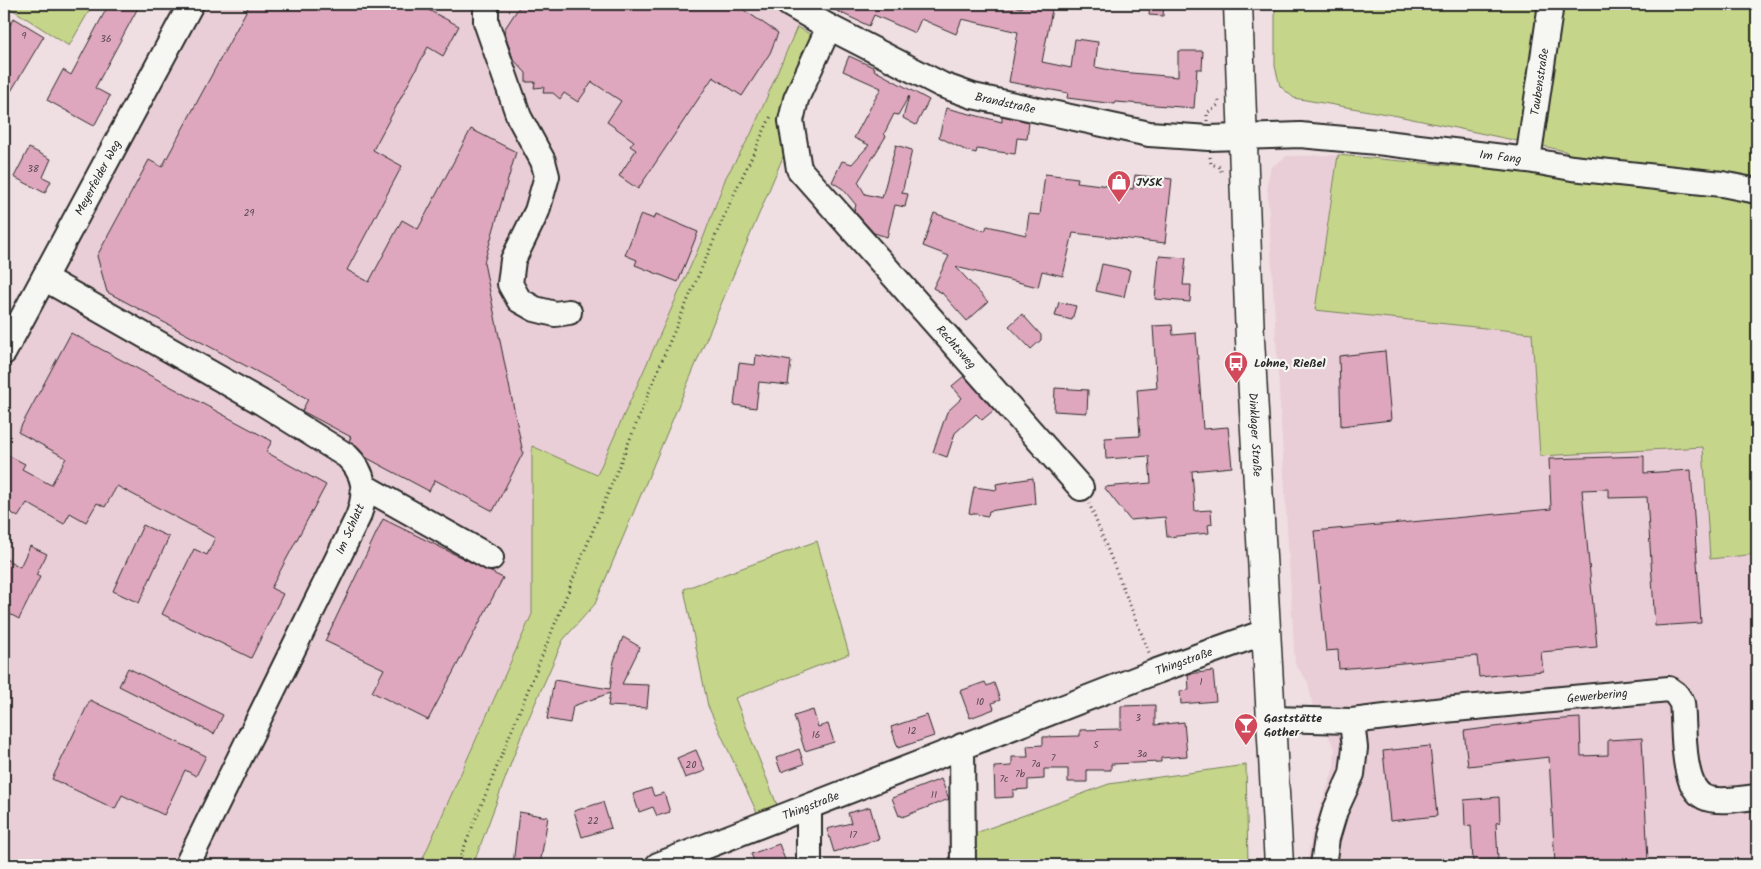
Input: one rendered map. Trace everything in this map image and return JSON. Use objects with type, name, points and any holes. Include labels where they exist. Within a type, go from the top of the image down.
[{"type":"main road","name":"Dinklager Straße","points":[[1238,4],[1241,137],[1265,632],[1279,865]]},
{"type":"street","name":"Meyerfelder Weg","points":[[4,352],[191,4]]},
{"type":"street","points":[[486,4],[486,22],[519,117],[543,161],[546,176],[537,210],[513,260],[510,284],[519,300],[536,309],[555,314],[569,312]]},
{"type":"street","name":"Brandstraße","points":[[789,4],[828,27],[942,85],[973,96],[1149,134],[1209,138],[1241,137]]},
{"type":"street","name":"Taubenstraße","points":[[1528,160],[1551,4]]},
{"type":"street","name":"Rechtsweg","points":[[828,27],[796,99],[791,121],[800,169],[1080,488]]},
{"type":"street","name":"Im Fang","points":[[1241,137],[1300,135],[1377,142],[1528,160],[1572,168],[1722,184],[1757,191]]},
{"type":"street","name":"Im Schlatt","points":[[44,278],[261,402],[347,456],[356,464],[365,487],[358,517],[187,865]]},
{"type":"street","points":[[365,487],[491,558]]},
{"type":"street","name":"Thingstraße","points":[[658,865],[1157,671],[1265,632]]},
{"type":"street","name":"Gewerbering","points":[[1270,720],[1352,721],[1444,710],[1669,689],[1676,694],[1682,703],[1687,770],[1692,786],[1703,797],[1718,800],[1757,797]]},
{"type":"street","points":[[1323,865],[1327,838],[1335,812],[1352,774],[1355,748],[1352,721]]},
{"type":"street","points":[[962,746],[963,865]]},
{"type":"street","points":[[809,807],[809,865]]},
{"type":"path","points":[[457,865],[667,348],[729,205],[775,108]]},
{"type":"path","points":[[1080,488],[1093,510],[1157,671]]},
{"type":"shaded area","points":[[206,4],[769,4],[798,23],[751,134],[726,177],[704,236],[597,475],[532,446],[532,614],[420,865],[4,865],[4,370]]},
{"type":"shaded area","points":[[1338,155],[1315,310],[1532,333],[1540,456],[1703,447],[1710,559],[1757,554],[1757,865],[1307,865],[1311,836],[1334,767],[1335,748],[1313,708],[1308,682],[1295,664],[1267,183],[1271,167],[1287,156]]},
{"type":"green space","points":[[4,4],[93,4],[69,46]]},
{"type":"green space","points":[[1275,4],[1757,4],[1757,180],[1577,160],[1565,151],[1547,147],[1398,116],[1294,98],[1280,86],[1275,66]]},
{"type":"green space","points":[[797,27],[830,45],[595,604],[563,640],[523,731],[473,865],[420,865],[532,614],[532,446],[597,475],[704,236],[726,177],[751,134]]},
{"type":"green space","points":[[1338,155],[1721,191],[1757,207],[1757,554],[1710,559],[1703,447],[1540,456],[1532,333],[1315,310]]},
{"type":"green space","points":[[817,541],[849,654],[735,698],[779,810],[759,817],[708,706],[684,589]]},
{"type":"green space","points":[[1246,765],[1248,865],[971,865],[973,834],[1109,784]]},
{"type":"building","points":[[109,4],[140,4],[95,88],[110,96],[94,126],[47,100],[63,70],[71,75]]},
{"type":"building","points":[[250,4],[417,4],[459,26],[443,56],[428,47],[373,150],[402,166],[347,270],[369,282],[402,220],[418,229],[471,129],[516,152],[484,263],[523,453],[493,511],[435,480],[429,491],[367,458],[349,441],[351,437],[302,411],[308,399],[107,292],[97,256],[149,160],[162,167]]},
{"type":"building","points":[[521,4],[747,4],[744,10],[778,33],[770,53],[742,96],[713,77],[638,189],[619,176],[636,150],[630,146],[634,141],[607,122],[621,101],[592,82],[578,102],[564,93],[560,99],[553,93],[543,93],[544,87],[534,88],[535,82],[526,82],[526,73],[513,59],[504,30]]},
{"type":"building","points":[[822,4],[1003,4],[1022,8],[1023,4],[1053,4],[1042,62],[1071,68],[1075,39],[1098,42],[1095,67],[1120,72],[1178,77],[1178,51],[1203,51],[1202,69],[1197,69],[1194,108],[1116,102],[1115,104],[1067,98],[1068,93],[1009,82],[1018,32],[962,19],[956,34],[921,19],[915,33],[874,15],[869,26]]},
{"type":"building","points":[[1150,4],[1164,4],[1163,16],[1149,15]]},
{"type":"building","points":[[14,18],[44,36],[4,103],[4,35]]},
{"type":"building","points":[[849,56],[875,68],[874,70],[929,100],[916,125],[903,118],[909,96],[898,115],[894,114],[884,134],[886,136],[858,182],[865,194],[882,198],[896,145],[912,150],[902,193],[908,194],[905,207],[895,205],[887,237],[874,233],[854,211],[856,205],[843,189],[832,182],[842,161],[852,164],[869,145],[854,138],[881,88],[843,71]]},
{"type":"building","points":[[946,108],[1002,122],[1002,116],[1029,122],[1027,139],[1017,138],[1015,154],[977,149],[976,153],[965,150],[939,137]]},
{"type":"building","points":[[29,148],[51,159],[43,177],[51,181],[45,193],[14,177]]},
{"type":"building","points":[[1045,174],[1078,178],[1077,182],[1133,189],[1135,175],[1172,179],[1165,243],[1073,233],[1063,276],[1042,271],[1038,287],[956,267],[988,302],[967,321],[942,293],[933,288],[949,256],[923,246],[934,213],[985,231],[987,226],[1026,235],[1029,214],[1040,215]]},
{"type":"building","points":[[641,214],[654,219],[656,214],[698,232],[678,282],[635,265],[637,260],[625,255]]},
{"type":"building","points":[[1159,256],[1186,258],[1183,285],[1191,285],[1190,302],[1155,299]]},
{"type":"building","points":[[1102,264],[1130,270],[1124,297],[1096,291]]},
{"type":"building","points":[[1059,302],[1076,306],[1072,320],[1055,316]]},
{"type":"building","points":[[1022,314],[1041,335],[1041,340],[1031,349],[1009,326]]},
{"type":"building","points":[[1172,325],[1173,335],[1196,333],[1203,429],[1228,427],[1232,467],[1192,471],[1195,511],[1211,510],[1212,524],[1208,525],[1209,533],[1167,537],[1165,517],[1130,520],[1104,487],[1151,483],[1149,456],[1106,459],[1105,438],[1140,436],[1137,390],[1157,388],[1153,326]]},
{"type":"building","points":[[71,333],[272,441],[266,452],[326,485],[271,588],[283,594],[251,658],[162,614],[194,549],[207,555],[215,538],[117,486],[105,507],[97,503],[86,522],[70,513],[64,524],[27,503],[18,517],[4,508],[4,453],[25,464],[22,469],[51,485],[66,458],[18,432]]},
{"type":"building","points":[[1385,351],[1391,420],[1341,426],[1339,356]]},
{"type":"building","points":[[756,355],[791,361],[788,385],[759,382],[756,408],[734,405],[739,363],[755,365]]},
{"type":"building","points":[[964,376],[994,410],[982,420],[976,414],[955,433],[947,457],[933,452],[947,412],[962,398],[952,386]]},
{"type":"building","points":[[1055,388],[1088,390],[1087,413],[1054,411]]},
{"type":"building","points":[[1644,456],[1644,473],[1691,470],[1701,623],[1655,626],[1647,497],[1609,498],[1609,489],[1582,490],[1597,647],[1541,652],[1543,671],[1479,677],[1477,656],[1339,669],[1338,650],[1326,651],[1314,531],[1551,509],[1549,459]]},
{"type":"building","points":[[1033,478],[1035,504],[989,511],[988,516],[969,513],[974,487],[997,490],[996,484]]},
{"type":"building","points":[[383,519],[503,578],[428,720],[372,692],[384,669],[325,641]]},
{"type":"building","points":[[143,525],[169,537],[139,603],[113,591]]},
{"type":"building","points":[[30,546],[47,554],[36,575],[40,577],[19,619],[4,611],[4,558],[20,567]]},
{"type":"building","points":[[623,637],[640,647],[622,684],[649,685],[647,708],[608,706],[610,693],[573,706],[570,723],[547,719],[554,680],[610,689],[614,661]]},
{"type":"building","points":[[128,668],[223,715],[214,734],[119,686]]},
{"type":"building","points":[[1213,671],[1216,701],[1181,704],[1180,691],[1189,690],[1188,674]]},
{"type":"building","points":[[985,682],[987,686],[994,683],[1000,700],[992,703],[994,709],[970,718],[960,691]]},
{"type":"building","points":[[90,700],[206,756],[196,776],[185,770],[164,815],[122,795],[115,809],[52,779]]},
{"type":"building","points":[[1155,705],[1155,725],[1184,722],[1187,756],[1161,758],[1161,762],[1111,764],[1111,770],[1087,770],[1087,782],[1068,782],[1068,769],[1044,769],[1044,779],[1028,780],[1028,789],[1013,790],[1013,797],[995,798],[994,767],[1012,766],[1012,757],[1028,757],[1027,746],[1043,745],[1043,737],[1080,736],[1080,730],[1121,729],[1121,706]]},
{"type":"building","points":[[813,710],[818,727],[828,724],[834,742],[805,751],[794,716]]},
{"type":"building","points":[[927,715],[934,736],[898,748],[891,727]]},
{"type":"building","points":[[1580,718],[1581,756],[1608,755],[1608,740],[1642,738],[1648,861],[1555,865],[1549,757],[1468,766],[1464,731],[1548,720]]},
{"type":"building","points":[[1430,746],[1437,816],[1390,821],[1383,751]]},
{"type":"building","points":[[799,749],[804,764],[781,772],[776,758]]},
{"type":"building","points":[[696,750],[705,771],[685,778],[677,758]]},
{"type":"building","points":[[941,779],[949,799],[902,817],[901,815],[899,816],[892,798]]},
{"type":"building","points":[[651,788],[654,796],[664,793],[670,812],[657,816],[653,807],[639,812],[633,794]]},
{"type":"building","points":[[1499,797],[1500,822],[1496,823],[1498,860],[1473,862],[1471,825],[1465,826],[1464,800]]},
{"type":"building","points":[[603,802],[611,828],[582,837],[574,811]]},
{"type":"building","points":[[870,807],[879,839],[834,852],[827,829],[851,823],[848,813]]},
{"type":"building","points":[[519,812],[548,817],[540,865],[513,865]]},
{"type":"building","points":[[779,844],[787,865],[756,865],[751,854]]},
{"type":"place","name":"JYSK","points":[[1119,203]]},
{"type":"place","name":"Lohne, Rießel","points":[[1236,384]]},
{"type":"place","name":"Gaststätte Gother","points":[[1246,746]]}]
